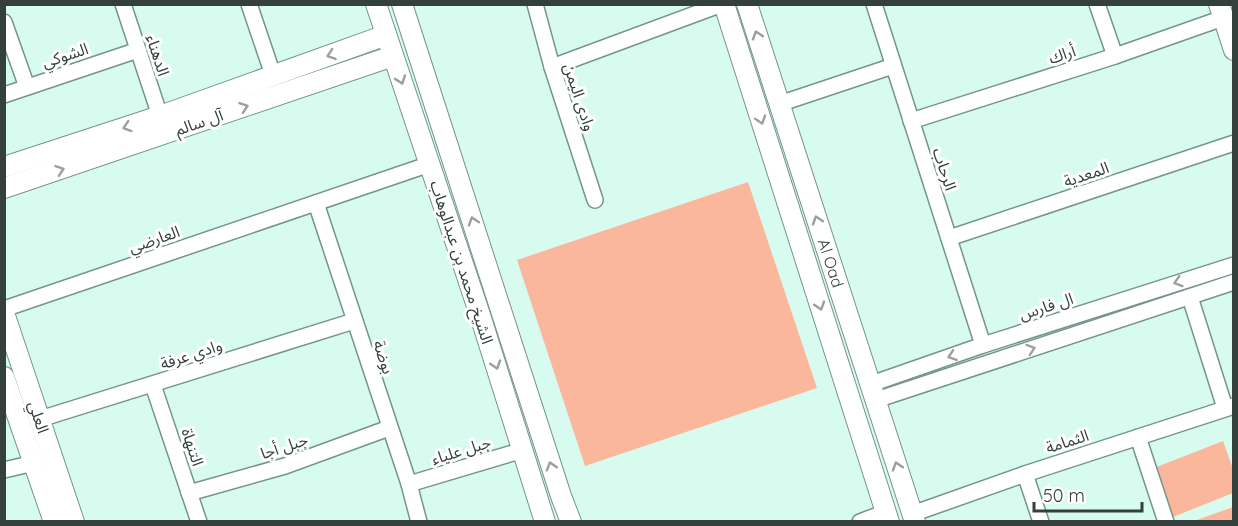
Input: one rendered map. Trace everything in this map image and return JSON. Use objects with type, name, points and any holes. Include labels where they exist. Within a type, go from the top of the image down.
[{"type":"street","name":"الدهناء","points":[[123,4],[160,116]]},
{"type":"street","points":[[249,4],[273,75]]},
{"type":"street","name":"الشيخ محمد بن عبدالوهاب","points":[[376,4],[545,522]]},
{"type":"street","name":"الشيخ محمد بن عبدالوهاب","points":[[402,4],[571,522]]},
{"type":"street","name":"وادى اليمن","points":[[535,4],[552,67],[595,200]]},
{"type":"street","points":[[552,67],[723,4]]},
{"type":"street","name":"Al Oad","points":[[723,4],[888,517]]},
{"type":"street","name":"Al Oad","points":[[747,4],[914,518]]},
{"type":"street","points":[[1097,4],[1115,56]]},
{"type":"street","name":"الرحاب","points":[[878,6],[893,66],[983,345]]},
{"type":"street","points":[[1221,11],[1233,50]]},
{"type":"street","name":"أراك","points":[[911,121],[1115,56],[1221,11]]},
{"type":"street","points":[[4,22],[27,87]]},
{"type":"street","name":"آل سالم","points":[[4,167],[160,116],[386,35]]},
{"type":"street","name":"الشوكي","points":[[4,95],[138,50]]},
{"type":"street","name":"آل سالم","points":[[4,188],[393,56]]},
{"type":"street","points":[[779,104],[893,66]]},
{"type":"street","name":"المعدية","points":[[949,238],[1233,143]]},
{"type":"street","name":"العارضي","points":[[4,311],[430,164]]},
{"type":"street","name":"بوضة","points":[[316,203],[409,484],[419,522]]},
{"type":"street","points":[[465,272],[487,264]]},
{"type":"street","name":"ال فارس","points":[[873,392],[983,345],[1233,265]]},
{"type":"street","points":[[873,392],[1233,282]]},
{"type":"street","points":[[1190,297],[1229,407]]},
{"type":"street","name":"العلي","points":[[4,311],[74,522]]},
{"type":"street","name":"وادي عرفة","points":[[40,419],[354,321]]},
{"type":"street","name":"العلي","points":[[4,377],[54,522]]},
{"type":"street","name":"التنهاة","points":[[153,385],[199,522]]},
{"type":"street","name":"الثمامة","points":[[914,518],[1025,474],[1229,407]]},
{"type":"street","name":"جبل أجا","points":[[189,493],[285,466],[389,428]]},
{"type":"street","points":[[1138,437],[1166,522]]},
{"type":"street","name":"جبل علياء","points":[[409,484],[523,450]]},
{"type":"street","points":[[4,470],[34,463]]},
{"type":"street","points":[[1025,474],[1041,522]]},
{"type":"street","points":[[860,522],[888,517]]},
{"type":"shaded area","points":[[748,182],[817,388],[585,466],[517,260]]},
{"type":"shaded area","points":[[1223,441],[1233,469],[1233,493],[1173,517],[1154,468]]},
{"type":"shaded area","points":[[1233,507],[1233,521],[1194,521]]}]
